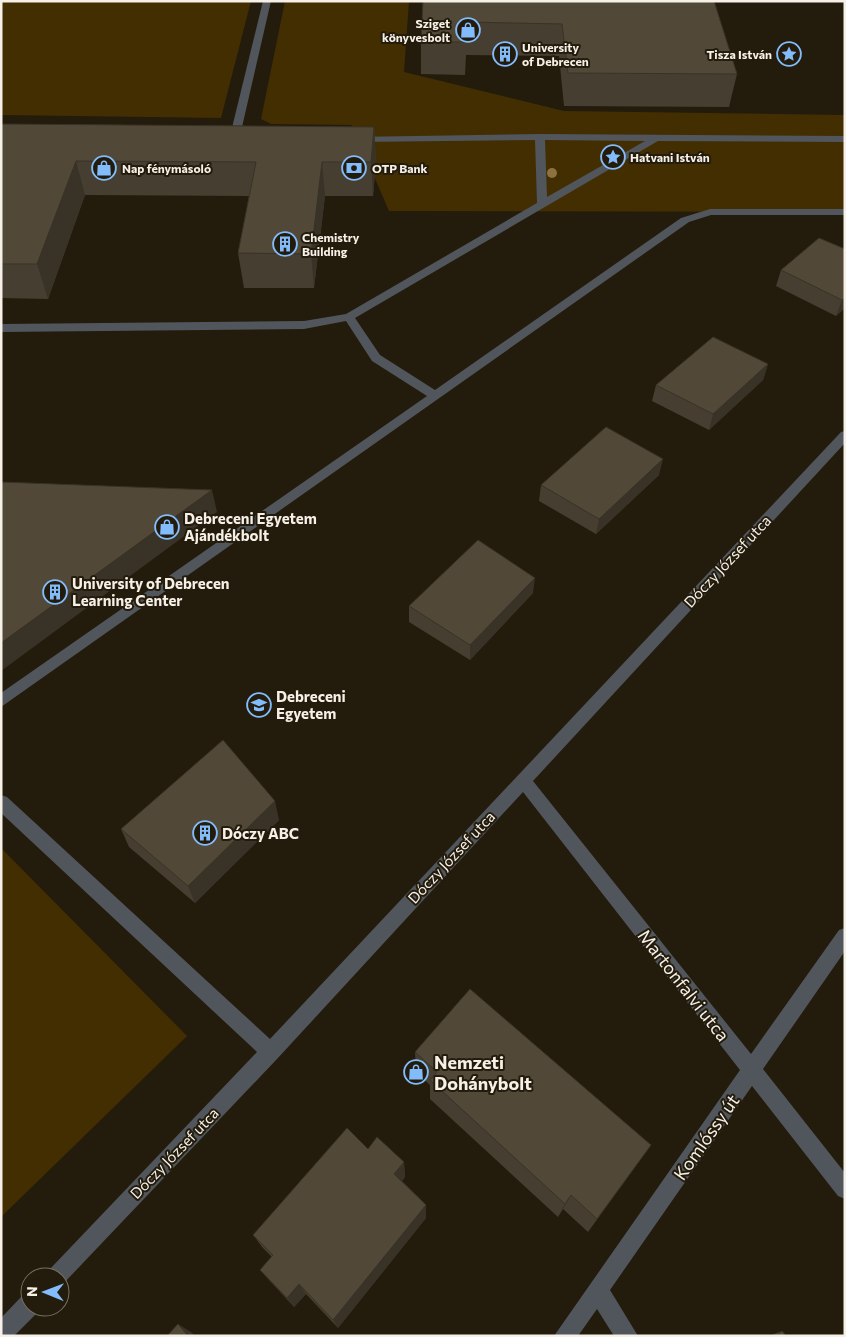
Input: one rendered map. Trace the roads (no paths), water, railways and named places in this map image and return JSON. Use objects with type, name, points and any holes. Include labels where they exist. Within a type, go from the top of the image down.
[{"type":"street","points":[[234,140],[268,1]]},
{"type":"street","points":[[540,137],[542,203]]},
{"type":"street","points":[[343,139],[540,137],[845,139]]},
{"type":"street","points":[[1,328],[304,325],[349,317],[542,203],[658,138]]},
{"type":"street","points":[[1,701],[685,220],[710,212],[845,212]]},
{"type":"street","points":[[349,317],[376,358],[436,396]]},
{"type":"street","name":"Dóczy József utca","points":[[66,1267],[270,1052],[845,435]]},
{"type":"street","name":"Martonfalvi utca","points":[[523,780],[845,1189]]},
{"type":"street","points":[[1,802],[270,1052]]},
{"type":"street","name":"Komlóssy út","points":[[564,1336],[598,1291],[845,936]]},
{"type":"street","points":[[598,1291],[627,1336]]},
{"type":"street","points":[[1,1334],[20,1314]]},
{"type":"place","name":"Sziget könyvesbolt","points":[[468,30]]},
{"type":"place","name":"University of Debrecen","points":[[505,54]]},
{"type":"place","name":"Tisza István","points":[[789,54]]},
{"type":"place","name":"Hatvani István","points":[[613,157]]},
{"type":"place","name":"Nap fénymásoló","points":[[104,168]]},
{"type":"place","name":"OTP Bank","points":[[354,168]]},
{"type":"place","name":"Chemistry Building","points":[[285,244]]},
{"type":"place","name":"Debreceni Egyetem Ajándékbolt","points":[[167,527]]},
{"type":"place","name":"University of Debrecen Learning Center","points":[[55,592]]},
{"type":"place","name":"Debreceni Egyetem","points":[[259,705]]},
{"type":"place","name":"Dóczy ABC","points":[[205,833]]},
{"type":"place","name":"Nemzeti Dohánybolt","points":[[416,1072]]}]
